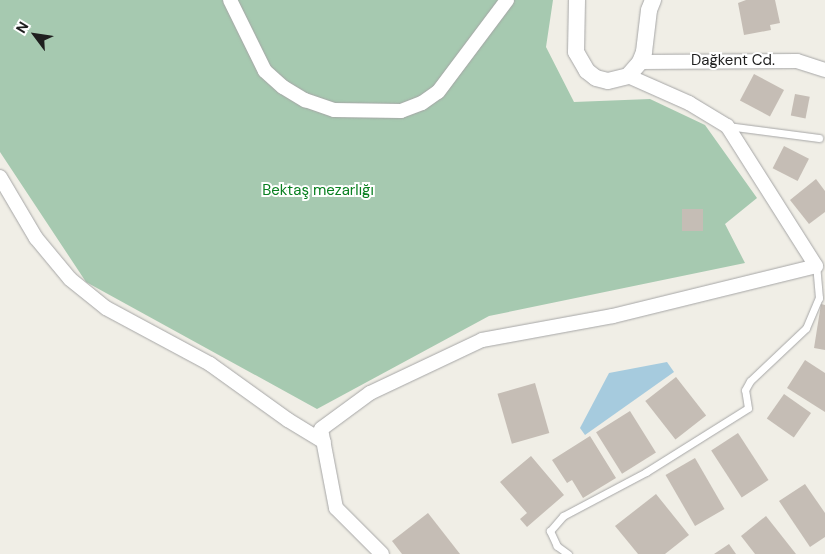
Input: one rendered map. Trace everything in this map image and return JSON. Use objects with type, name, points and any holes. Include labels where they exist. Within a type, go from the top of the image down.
[{"type":"street","points":[[230,0],[265,71],[283,87],[305,100],[334,110],[392,111],[401,111],[422,103],[438,92],[507,0]]},
{"type":"street","points":[[577,0],[576,52],[580,62],[587,71],[602,79],[617,80],[628,76],[640,62],[644,52],[649,10],[653,0]]},
{"type":"street","name":"Dağkent Cd.","points":[[640,62],[797,61],[825,70]]},
{"type":"street","points":[[382,554],[336,508],[321,429],[370,393],[482,340],[614,316],[816,266],[727,126],[689,103],[628,76]]},
{"type":"street","points":[[0,177],[36,238],[70,278],[106,308],[210,364],[288,420],[324,442]]},
{"type":"lane","points":[[727,126],[819,138]]},
{"type":"lane","points":[[568,554],[557,546],[550,530],[563,516],[646,472],[748,408],[745,390],[750,381],[806,328],[819,298],[816,266]]},
{"type":"green space","name":"Bektaş mezarlığı","points":[[0,0],[553,0],[546,47],[574,102],[650,99],[705,125],[757,198],[725,224],[745,263],[489,316],[317,409],[86,282],[0,152]]},
{"type":"water","points":[[667,362],[674,372],[585,435],[580,428],[609,373]]},
{"type":"building","points":[[746,0],[775,0],[780,23],[770,25],[771,30],[744,35],[738,3]]},
{"type":"building","points":[[754,74],[784,90],[770,116],[740,100]]},
{"type":"building","points":[[795,94],[810,97],[806,118],[791,116]]},
{"type":"building","points":[[784,146],[809,159],[798,181],[773,168]]},
{"type":"building","points":[[816,179],[825,191],[825,212],[809,224],[790,200]]},
{"type":"building","points":[[682,209],[703,209],[703,231],[682,231]]},
{"type":"building","points":[[821,304],[825,305],[825,350],[814,348]]},
{"type":"building","points":[[805,360],[825,373],[825,412],[787,388]]},
{"type":"building","points":[[676,377],[706,416],[675,440],[645,401]]},
{"type":"building","points":[[535,383],[549,433],[512,444],[498,394]]},
{"type":"building","points":[[784,394],[811,413],[794,438],[767,419]]},
{"type":"building","points":[[630,411],[656,453],[622,474],[596,432]]},
{"type":"building","points":[[738,433],[768,480],[742,497],[711,450]]},
{"type":"building","points":[[590,436],[616,478],[583,498],[572,480],[567,483],[552,460]]},
{"type":"building","points":[[531,456],[564,495],[527,527],[520,519],[527,513],[500,482]]},
{"type":"building","points":[[695,458],[724,509],[695,526],[666,475]]},
{"type":"building","points":[[805,484],[825,513],[825,537],[810,547],[779,501]]},
{"type":"building","points":[[656,494],[689,535],[665,554],[638,554],[615,526]]},
{"type":"building","points":[[428,513],[460,554],[402,554],[392,541]]},
{"type":"building","points":[[766,516],[796,554],[755,554],[741,536]]},
{"type":"building","points":[[729,544],[736,554],[714,554]]}]
